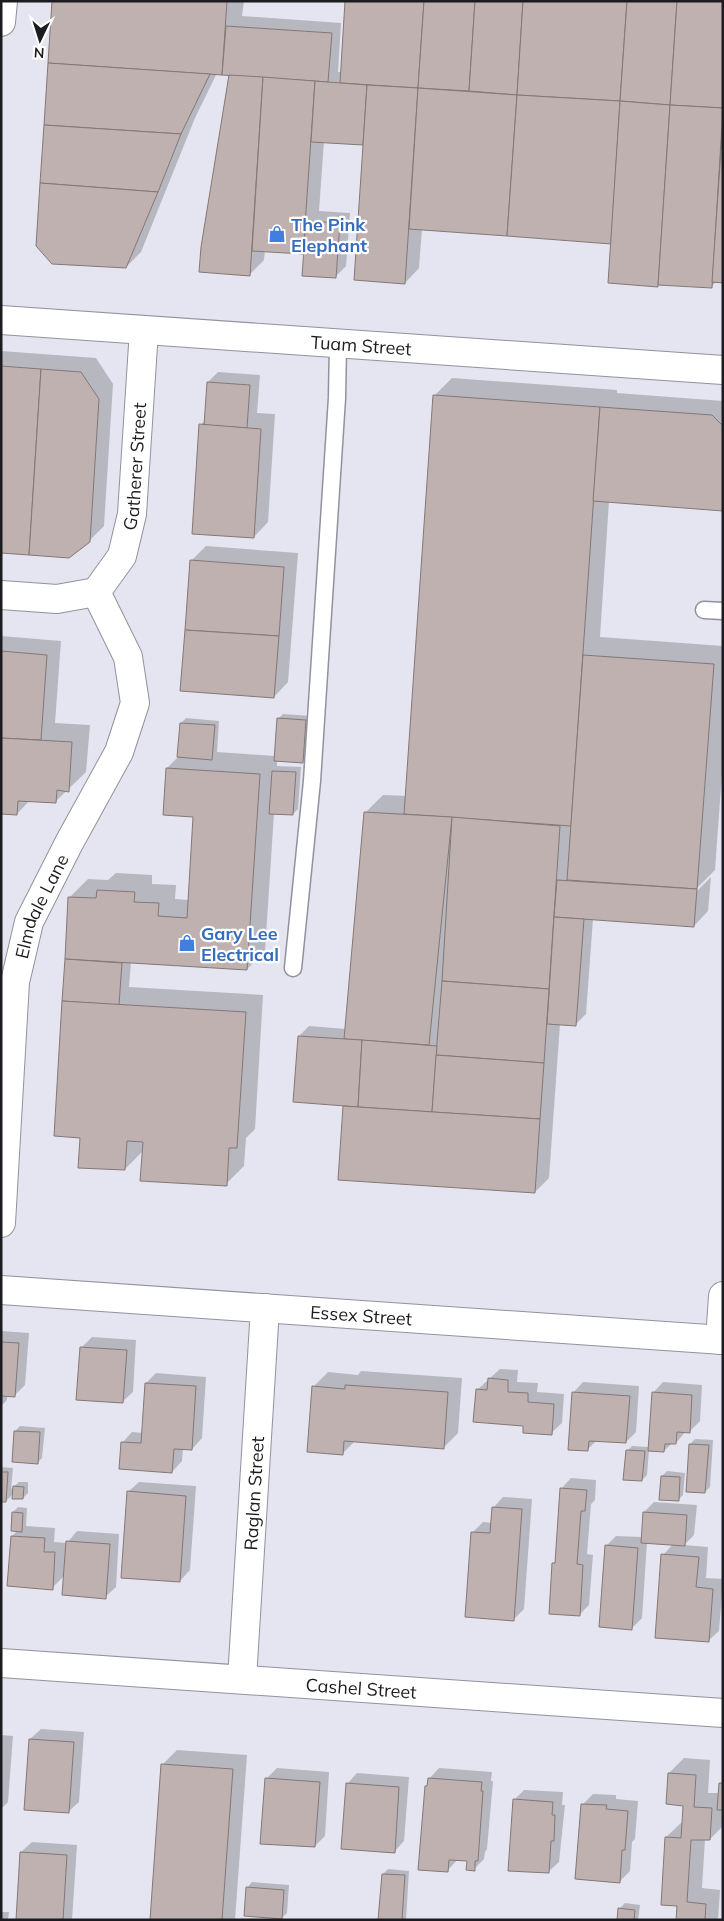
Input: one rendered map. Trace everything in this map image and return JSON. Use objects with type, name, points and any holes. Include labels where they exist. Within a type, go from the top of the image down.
[{"type":"street","points":[[1,22],[3,1]]},
{"type":"street","name":"Tuam Street","points":[[1,320],[723,370]]},
{"type":"street","name":"Gatherer Street","points":[[96,592],[122,556],[132,514],[144,330]]},
{"type":"street","points":[[1,595],[57,599],[96,592]]},
{"type":"street","name":"Elmdale Lane","points":[[1,1223],[15,982],[29,922],[69,843],[119,752],[134,703],[128,656],[96,592]]},
{"type":"street","name":"Essex Street","points":[[1,1290],[721,1340]]},
{"type":"street","points":[[721,1340],[723,1296]]},
{"type":"street","name":"Raglan Street","points":[[242,1679],[265,1308]]},
{"type":"street","name":"Cashel Street","points":[[1,1662],[723,1713]]},
{"type":"lane","points":[[294,968],[312,782],[337,398],[338,344]]},
{"type":"lane","points":[[704,610],[723,611]]},
{"type":"building","points":[[52,1],[227,1],[222,75],[48,63]]},
{"type":"building","points":[[345,1],[424,1],[418,88],[340,83]]},
{"type":"building","points":[[424,1],[475,1],[469,91],[418,88]]},
{"type":"building","points":[[475,1],[523,1],[517,95],[469,91]]},
{"type":"building","points":[[523,1],[627,1],[620,101],[517,95]]},
{"type":"building","points":[[627,1],[677,1],[670,105],[620,101]]},
{"type":"building","points":[[677,1],[723,1],[723,108],[670,105]]},
{"type":"building","points":[[226,26],[332,33],[328,82],[222,75]]},
{"type":"building","points":[[48,63],[210,74],[181,134],[44,125]]},
{"type":"building","points":[[229,75],[263,77],[250,276],[199,272],[201,247]]},
{"type":"building","points":[[263,77],[315,81],[303,254],[252,251]]},
{"type":"building","points":[[315,81],[367,85],[363,145],[311,142]]},
{"type":"building","points":[[367,85],[418,88],[405,284],[354,280]]},
{"type":"building","points":[[418,88],[517,95],[507,236],[409,229]]},
{"type":"building","points":[[517,95],[620,101],[611,244],[507,236]]},
{"type":"building","points":[[620,101],[670,105],[658,287],[608,283]]},
{"type":"building","points":[[670,105],[723,108],[712,288],[658,285]]},
{"type":"building","points":[[723,120],[723,283],[712,282]]},
{"type":"building","points":[[44,125],[181,134],[158,192],[40,183]]},
{"type":"building","points":[[40,183],[158,192],[126,268],[52,264],[36,246]]},
{"type":"building","points":[[306,221],[340,223],[336,278],[302,276]]},
{"type":"building","points":[[1,366],[41,369],[29,555],[1,553]]},
{"type":"building","points":[[41,369],[81,372],[99,399],[90,542],[69,558],[29,555]]},
{"type":"building","points":[[207,382],[250,385],[247,428],[204,425]]},
{"type":"building","points":[[433,395],[600,407],[571,826],[404,814]]},
{"type":"building","points":[[600,407],[712,415],[723,426],[723,511],[593,501]]},
{"type":"building","points":[[199,424],[261,429],[254,538],[192,534]]},
{"type":"building","points":[[190,560],[284,567],[279,636],[185,630]]},
{"type":"building","points":[[185,630],[279,636],[274,698],[180,691]]},
{"type":"building","points":[[1,651],[47,655],[41,740],[1,738]]},
{"type":"building","points":[[583,655],[714,664],[697,889],[567,880]]},
{"type":"building","points":[[277,718],[306,720],[303,763],[274,761]]},
{"type":"building","points":[[180,723],[215,725],[212,760],[177,757]]},
{"type":"building","points":[[1,738],[72,742],[69,792],[57,790],[56,803],[18,801],[17,815],[1,814]]},
{"type":"building","points":[[166,768],[260,774],[247,970],[65,959],[68,897],[96,898],[97,890],[135,892],[134,902],[159,903],[158,916],[187,918],[193,817],[163,815]]},
{"type":"building","points":[[272,771],[296,772],[293,815],[269,814]]},
{"type":"building","points":[[364,812],[452,817],[429,1045],[344,1039]]},
{"type":"building","points":[[452,817],[560,826],[549,989],[442,981]]},
{"type":"building","points":[[557,880],[697,889],[694,927],[554,917]]},
{"type":"building","points":[[554,917],[584,919],[576,1026],[547,1024]]},
{"type":"building","points":[[65,959],[122,963],[119,1005],[62,1001]]},
{"type":"building","points":[[442,981],[549,989],[544,1063],[436,1055]]},
{"type":"building","points":[[62,1001],[246,1012],[237,1148],[229,1148],[227,1186],[140,1181],[143,1142],[127,1141],[125,1170],[78,1168],[80,1138],[54,1136]]},
{"type":"building","points":[[298,1036],[362,1040],[358,1107],[293,1102]]},
{"type":"building","points":[[362,1040],[437,1046],[432,1112],[358,1107]]},
{"type":"building","points":[[436,1055],[544,1063],[540,1119],[432,1112]]},
{"type":"building","points":[[343,1106],[540,1119],[535,1193],[338,1180]]},
{"type":"building","points":[[1,1342],[19,1343],[15,1397],[1,1396]]},
{"type":"building","points":[[80,1347],[127,1350],[123,1403],[76,1400]]},
{"type":"building","points":[[488,1378],[508,1380],[508,1392],[528,1393],[528,1402],[554,1404],[552,1435],[523,1433],[523,1426],[473,1422],[476,1389],[487,1390]]},
{"type":"building","points":[[145,1383],[196,1386],[192,1450],[174,1449],[172,1473],[119,1469],[121,1442],[141,1443]]},
{"type":"building","points":[[345,1385],[448,1392],[444,1449],[344,1441],[343,1455],[307,1452],[312,1386],[345,1389]]},
{"type":"building","points":[[572,1392],[630,1396],[626,1443],[589,1441],[588,1451],[568,1450]]},
{"type":"building","points":[[652,1392],[692,1395],[690,1433],[677,1432],[676,1444],[665,1444],[664,1452],[648,1451]]},
{"type":"building","points":[[14,1431],[40,1432],[38,1464],[12,1462]]},
{"type":"building","points":[[689,1444],[709,1445],[705,1493],[686,1492]]},
{"type":"building","points":[[626,1450],[645,1451],[642,1481],[623,1480]]},
{"type":"building","points":[[1,1472],[8,1472],[6,1502],[1,1502]]},
{"type":"building","points":[[661,1476],[680,1477],[679,1501],[659,1500]]},
{"type":"building","points":[[13,1486],[24,1487],[23,1499],[12,1499]]},
{"type":"building","points":[[560,1488],[587,1490],[585,1511],[581,1511],[577,1564],[583,1565],[580,1616],[549,1614],[552,1563],[555,1563]]},
{"type":"building","points":[[127,1491],[186,1496],[180,1582],[121,1578]]},
{"type":"building","points":[[492,1507],[522,1509],[514,1621],[465,1617],[471,1532],[490,1533]]},
{"type":"building","points":[[12,1512],[23,1513],[22,1532],[11,1531]]},
{"type":"building","points":[[643,1512],[687,1515],[685,1546],[641,1543]]},
{"type":"building","points":[[11,1536],[45,1538],[44,1552],[55,1552],[53,1590],[7,1586]]},
{"type":"building","points":[[66,1541],[110,1544],[106,1599],[62,1595]]},
{"type":"building","points":[[605,1545],[638,1548],[632,1630],[599,1627]]},
{"type":"building","points":[[661,1554],[699,1557],[696,1587],[713,1589],[709,1642],[655,1638]]},
{"type":"building","points":[[29,1739],[74,1742],[69,1813],[24,1810]]},
{"type":"building","points":[[161,1764],[233,1769],[222,1920],[150,1920]]},
{"type":"building","points":[[668,1773],[696,1775],[694,1807],[712,1808],[710,1840],[691,1840],[687,1902],[706,1904],[705,1920],[676,1920],[677,1906],[661,1905],[665,1837],[681,1838],[683,1806],[666,1804]]},
{"type":"building","points":[[265,1778],[320,1782],[315,1847],[260,1844]]},
{"type":"building","points":[[428,1778],[482,1782],[478,1861],[475,1861],[475,1871],[466,1870],[467,1861],[449,1860],[448,1872],[418,1870],[425,1786],[427,1786]]},
{"type":"building","points":[[346,1783],[399,1787],[395,1853],[341,1849]]},
{"type":"building","points":[[719,1783],[723,1783],[723,1810],[717,1810]]},
{"type":"building","points":[[513,1799],[553,1802],[552,1815],[555,1815],[554,1841],[551,1841],[549,1873],[508,1871]]},
{"type":"building","points":[[581,1804],[607,1805],[606,1809],[628,1811],[625,1850],[622,1850],[620,1883],[575,1879]]},
{"type":"building","points":[[20,1852],[67,1855],[63,1920],[16,1920]]},
{"type":"building","points":[[382,1874],[405,1875],[402,1920],[378,1920]]},
{"type":"building","points":[[246,1887],[284,1890],[282,1919],[244,1916]]},
{"type":"building","points":[[618,1908],[635,1910],[634,1920],[617,1920]]},
{"type":"place","name":"The Pink Elephant","points":[[277,234]]},
{"type":"place","name":"Gary Lee Electrical","points":[[187,943]]}]
